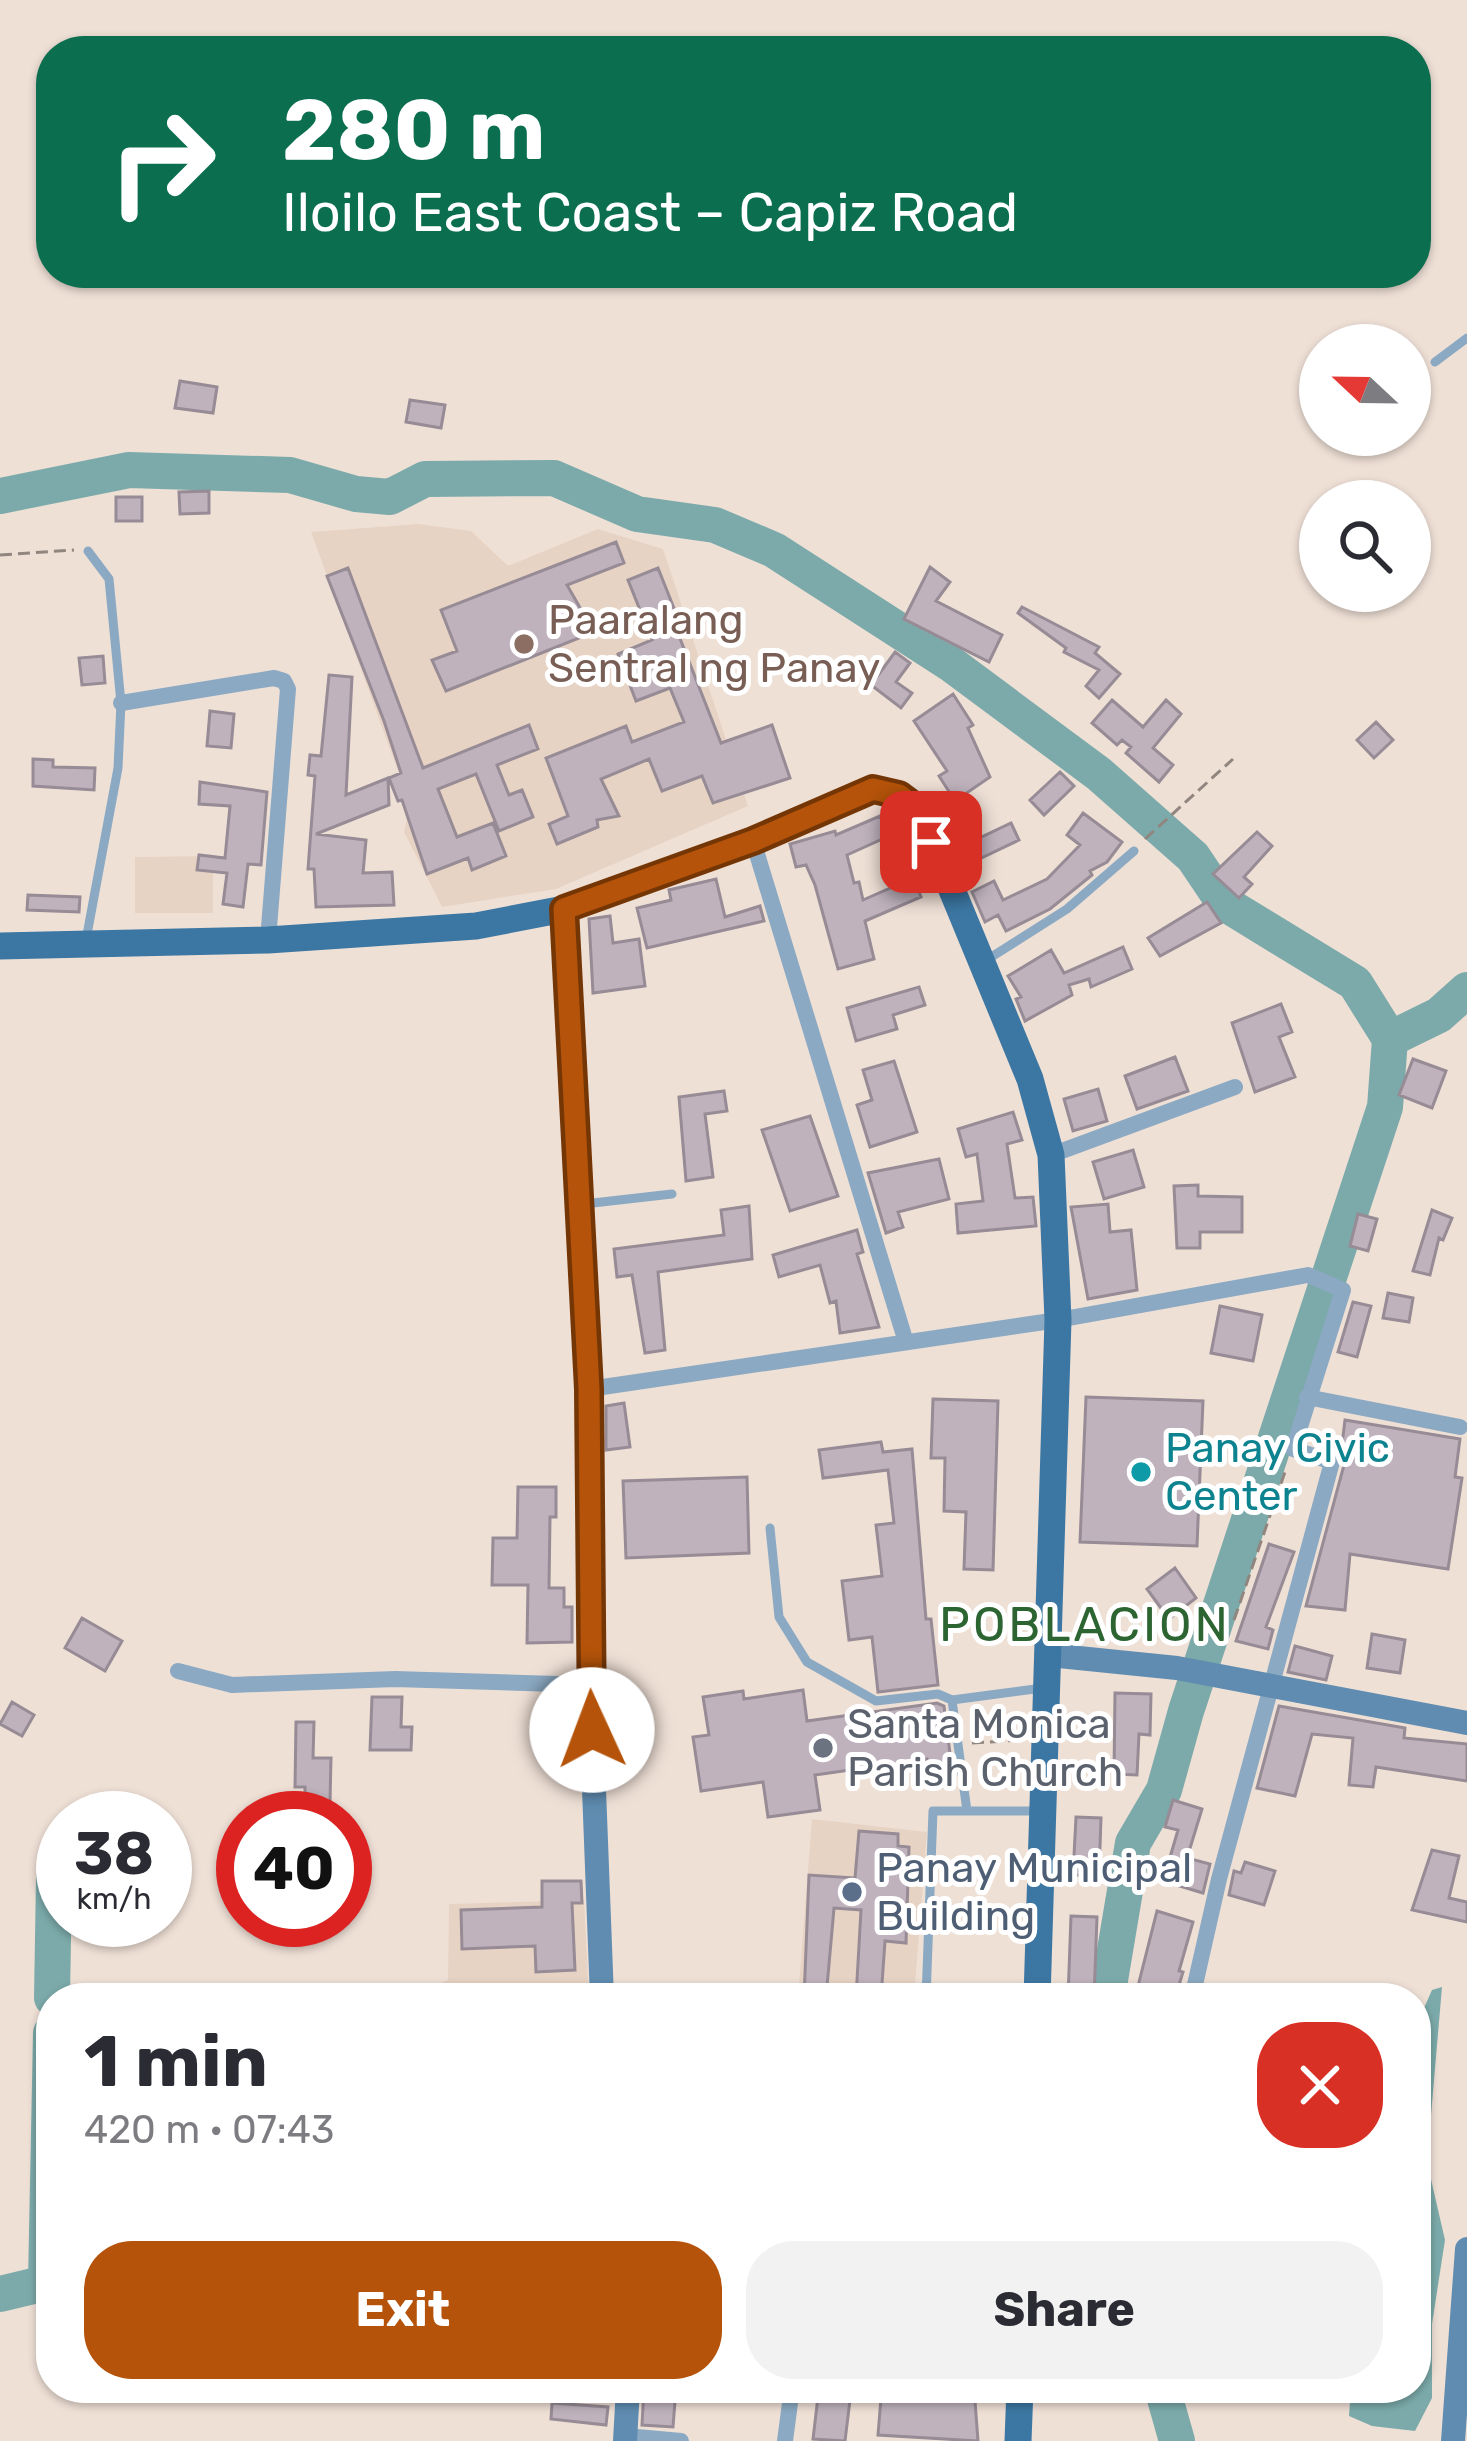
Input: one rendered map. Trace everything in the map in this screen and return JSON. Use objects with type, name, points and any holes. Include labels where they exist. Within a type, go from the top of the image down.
[{"type":"main road","points":[[0,946],[268,940],[476,926],[564,909],[753,841],[873,789],[899,795],[919,810],[1030,1079],[1052,1155],[1058,1320],[1037,1983]]},
{"type":"main road","points":[[1018,2441],[1019,2403]]},
{"type":"street","points":[[121,703],[274,678],[284,681],[288,689],[268,940]]},
{"type":"street","points":[[753,841],[905,1339]]},
{"type":"street","points":[[564,909],[589,1389],[590,1684],[601,1983]]},
{"type":"street","points":[[1052,1155],[1235,1087]]},
{"type":"street","points":[[589,1389],[1058,1320],[1309,1275],[1334,1282],[1343,1290],[1293,1449],[1332,1462],[1195,1983]]},
{"type":"street","points":[[1307,1397],[1460,1427]]},
{"type":"street","points":[[1048,1655],[1177,1668],[1467,1723]]},
{"type":"street","points":[[178,1671],[232,1685],[395,1679],[590,1684]]},
{"type":"street","points":[[1458,2436],[1467,2249]]},
{"type":"street","points":[[627,2403],[626,2439],[681,2441]]},
{"type":"street","points":[[785,2441],[790,2403]]},
{"type":"lane","points":[[1435,362],[1467,338]]},
{"type":"lane","points":[[85,945],[118,768],[121,703],[109,579],[88,551]]},
{"type":"lane","points":[[980,964],[1067,909],[1135,851]]},
{"type":"lane","points":[[578,1204],[672,1194]]},
{"type":"lane","points":[[770,1528],[779,1616],[807,1662],[876,1701],[938,1694],[952,1700],[1047,1688]]},
{"type":"lane","points":[[952,1700],[967,1811]]},
{"type":"lane","points":[[927,1983],[933,1811],[1042,1811]]},
{"type":"path","points":[[0,555],[88,551]]},
{"type":"path","points":[[1135,851],[1168,814],[1232,760]]},
{"type":"path","points":[[1234,1620],[1293,1449]]},
{"type":"path","points":[[958,1744],[1045,1738]]},
{"type":"shaded area","name":"Paaralang Sentral ng Panay","points":[[419,524],[471,531],[508,566],[598,529],[663,549],[748,806],[556,889],[442,907],[404,832],[410,804],[311,532]]},
{"type":"shaded area","points":[[213,856],[213,913],[135,913],[135,857]]},
{"type":"shaded area","points":[[812,1819],[927,1832],[915,1983],[799,1983]]},
{"type":"shaded area","points":[[584,1900],[588,1983],[441,1983],[448,1980],[449,1904]]},
{"type":"water","points":[[1442,1987],[1431,2115],[1431,1992]]},
{"type":"water","points":[[1431,2179],[1445,2240],[1432,2324],[1432,2398]]},
{"type":"water","points":[[1350,2403],[1429,2403],[1415,2431],[1372,2426],[1349,2416]]},
{"type":"building","points":[[180,381],[217,387],[213,413],[175,408]]},
{"type":"building","points":[[410,400],[445,405],[441,428],[406,422]]},
{"type":"building","points":[[209,491],[209,513],[180,514],[179,492]]},
{"type":"building","points":[[116,497],[142,497],[142,521],[116,521]]},
{"type":"building","points":[[616,542],[624,563],[567,585],[594,632],[446,691],[432,660],[457,651],[441,610]]},
{"type":"building","points":[[930,567],[950,582],[936,601],[1002,635],[989,662],[904,619]]},
{"type":"building","points":[[348,568],[423,768],[529,725],[538,749],[497,765],[509,795],[522,790],[533,817],[499,831],[476,774],[438,789],[457,837],[493,823],[506,856],[472,870],[468,858],[427,874],[402,800],[398,801],[389,778],[401,773],[384,721],[327,576]]},
{"type":"building","points":[[658,568],[677,616],[672,618],[721,743],[772,725],[790,778],[713,803],[702,776],[662,791],[649,759],[601,779],[619,816],[597,820],[598,827],[557,844],[549,824],[568,816],[546,758],[626,726],[632,742],[684,722],[670,688],[636,701],[618,654],[652,640],[628,580]]},
{"type":"building","points":[[1022,607],[1099,647],[1095,653],[1120,674],[1099,698],[1086,686],[1099,670],[1064,652],[1066,648],[1018,613]]},
{"type":"building","points":[[895,652],[910,663],[896,682],[912,693],[901,708],[871,685]]},
{"type":"building","points":[[103,656],[105,683],[82,685],[79,658]]},
{"type":"building","points":[[329,675],[352,677],[346,795],[388,778],[389,805],[316,834],[366,840],[363,873],[392,872],[394,905],[316,907],[314,869],[308,869],[315,776],[308,775],[310,755],[321,756]]},
{"type":"building","points":[[953,694],[973,725],[968,728],[990,777],[955,801],[939,776],[947,771],[914,721]]},
{"type":"building","points":[[1112,700],[1143,727],[1166,700],[1181,714],[1153,748],[1173,765],[1159,782],[1126,753],[1131,747],[1122,740],[1117,745],[1092,723]]},
{"type":"building","points":[[210,711],[234,714],[231,748],[207,746]]},
{"type":"building","points":[[1376,722],[1393,740],[1374,758],[1357,740]]},
{"type":"building","points":[[33,759],[53,760],[53,767],[95,768],[94,790],[33,786]]},
{"type":"building","points":[[1060,772],[1074,786],[1044,815],[1030,800]]},
{"type":"building","points":[[200,782],[267,792],[261,865],[248,864],[243,907],[223,904],[227,873],[197,870],[199,855],[225,858],[230,806],[199,804]]},
{"type":"building","points":[[1083,813],[1122,842],[1107,862],[1090,871],[1092,875],[1050,909],[1006,931],[998,915],[985,922],[972,892],[994,881],[1003,900],[1047,879],[1080,845],[1067,835]]},
{"type":"building","points":[[880,816],[889,836],[847,855],[854,883],[859,882],[863,900],[913,878],[921,897],[865,921],[874,959],[838,969],[815,885],[806,865],[796,867],[790,844],[835,831],[836,835]]},
{"type":"building","points":[[1011,823],[1019,840],[975,861],[967,844]]},
{"type":"building","points":[[1257,832],[1272,846],[1244,877],[1252,884],[1239,898],[1213,874]]},
{"type":"building","points":[[716,879],[725,917],[760,906],[764,921],[647,948],[637,908],[671,900],[669,890]]},
{"type":"building","points":[[28,895],[80,897],[79,912],[27,910]]},
{"type":"building","points":[[1207,902],[1221,923],[1160,956],[1148,938]]},
{"type":"building","points":[[610,916],[613,943],[639,939],[645,986],[593,993],[589,919]]},
{"type":"building","points":[[1123,947],[1132,969],[1091,987],[1089,979],[1069,985],[1072,995],[1025,1021],[1016,999],[1021,997],[1008,976],[1051,950],[1064,973]]},
{"type":"building","points":[[919,987],[925,1005],[893,1015],[897,1029],[856,1041],[847,1008]]},
{"type":"building","points":[[1281,1004],[1292,1032],[1279,1037],[1295,1077],[1255,1092],[1232,1023]]},
{"type":"building","points":[[1175,1057],[1188,1091],[1137,1109],[1125,1076]]},
{"type":"building","points":[[1413,1059],[1446,1071],[1432,1108],[1399,1095]]},
{"type":"building","points":[[894,1061],[917,1132],[870,1147],[857,1105],[872,1100],[863,1070]]},
{"type":"building","points":[[1098,1089],[1107,1121],[1073,1131],[1064,1099]]},
{"type":"building","points":[[724,1091],[727,1111],[705,1114],[713,1177],[686,1181],[679,1097]]},
{"type":"building","points":[[1013,1112],[1022,1140],[1007,1144],[1015,1198],[1033,1197],[1036,1226],[958,1233],[956,1204],[983,1201],[977,1154],[966,1157],[958,1129]]},
{"type":"building","points":[[810,1116],[838,1196],[790,1211],[762,1130]]},
{"type":"building","points":[[1133,1150],[1144,1187],[1104,1199],[1093,1162]]},
{"type":"building","points":[[939,1159],[949,1199],[898,1212],[903,1227],[886,1233],[868,1173]]},
{"type":"building","points":[[1198,1185],[1198,1196],[1242,1197],[1242,1232],[1200,1232],[1200,1248],[1177,1248],[1174,1186]]},
{"type":"building","points":[[1108,1204],[1110,1232],[1131,1230],[1137,1290],[1088,1299],[1071,1207]]},
{"type":"building","points":[[749,1206],[752,1259],[658,1272],[665,1350],[645,1353],[632,1275],[617,1277],[614,1249],[724,1235],[721,1210]]},
{"type":"building","points":[[1432,1210],[1452,1218],[1443,1240],[1439,1238],[1430,1275],[1413,1271]]},
{"type":"building","points":[[1358,1214],[1377,1219],[1368,1251],[1350,1246]]},
{"type":"building","points":[[857,1230],[863,1252],[857,1254],[879,1327],[840,1333],[836,1301],[830,1303],[820,1265],[779,1277],[773,1255]]},
{"type":"building","points":[[1388,1293],[1413,1298],[1409,1322],[1383,1318]]},
{"type":"building","points":[[1353,1302],[1371,1306],[1357,1357],[1338,1352]]},
{"type":"building","points":[[1220,1306],[1262,1315],[1253,1361],[1211,1353]]},
{"type":"building","name":"Panay Civic Center","points":[[1086,1397],[1203,1401],[1197,1546],[1080,1542]]},
{"type":"building","points":[[933,1399],[998,1401],[993,1570],[964,1569],[966,1512],[944,1511],[945,1458],[931,1458]]},
{"type":"building","points":[[624,1403],[630,1447],[606,1450],[606,1406]]},
{"type":"building","points":[[1345,1420],[1460,1439],[1455,1477],[1462,1478],[1448,1569],[1350,1554],[1345,1610],[1306,1606],[1344,1465]]},
{"type":"building","points":[[881,1442],[883,1452],[912,1449],[926,1619],[931,1619],[938,1685],[878,1692],[872,1637],[849,1640],[842,1581],[882,1576],[876,1525],[894,1523],[888,1470],[823,1478],[819,1450]]},
{"type":"building","points":[[747,1477],[749,1553],[626,1558],[623,1481]]},
{"type":"building","points":[[518,1487],[556,1487],[556,1517],[550,1517],[549,1588],[564,1588],[564,1607],[572,1607],[572,1642],[527,1643],[528,1585],[492,1585],[493,1538],[517,1538]]},
{"type":"building","points":[[1269,1544],[1294,1552],[1266,1627],[1273,1630],[1268,1649],[1236,1641]]},
{"type":"building","points":[[1175,1568],[1196,1598],[1169,1619],[1147,1589]]},
{"type":"building","points":[[82,1618],[122,1641],[105,1671],[65,1648]]},
{"type":"building","points":[[1372,1634],[1405,1640],[1400,1673],[1367,1668]]},
{"type":"building","points":[[1295,1646],[1332,1656],[1326,1680],[1288,1672]]},
{"type":"building","name":"Santa Monica Parish Church","points":[[803,1690],[807,1721],[937,1703],[944,1706],[954,1785],[931,1789],[927,1759],[815,1775],[820,1810],[768,1817],[763,1782],[701,1791],[693,1737],[709,1735],[703,1697],[743,1691],[744,1699]]},
{"type":"building","points":[[1115,1693],[1151,1694],[1150,1735],[1139,1734],[1137,1775],[1114,1774]]},
{"type":"building","points":[[372,1697],[402,1697],[401,1727],[412,1727],[411,1750],[370,1750]]},
{"type":"building","points":[[12,1702],[34,1715],[22,1736],[0,1724]]},
{"type":"building","points":[[545,1702],[574,1702],[575,1731],[545,1731]]},
{"type":"building","points":[[1279,1706],[1405,1728],[1404,1738],[1467,1744],[1467,1781],[1376,1767],[1373,1787],[1349,1785],[1353,1738],[1312,1734],[1295,1796],[1257,1788]]},
{"type":"building","points":[[296,1722],[314,1722],[313,1758],[331,1758],[330,1791],[295,1787]]},
{"type":"building","points":[[1173,1800],[1202,1809],[1187,1858],[1210,1864],[1203,1893],[1163,1881],[1178,1830],[1165,1827]]},
{"type":"building","points":[[1076,1817],[1101,1818],[1099,1876],[1073,1875]]},
{"type":"building","name":"Panay Municipal Building","points":[[859,1831],[898,1834],[898,1846],[909,1847],[906,1943],[885,1941],[882,1983],[857,1983],[861,1910],[834,1908],[827,1983],[805,1983],[809,1875],[855,1878]]},
{"type":"building","points":[[1432,1850],[1459,1856],[1449,1898],[1467,1902],[1467,1922],[1412,1910]]},
{"type":"building","points":[[1245,1862],[1275,1871],[1264,1905],[1229,1895],[1234,1871],[1241,1873]]},
{"type":"building","points":[[542,1881],[581,1881],[582,1903],[572,1903],[575,1970],[536,1972],[535,1946],[462,1949],[461,1910],[542,1907]]},
{"type":"building","points":[[1157,1911],[1193,1922],[1180,1983],[1139,1983]]},
{"type":"building","points":[[1071,1916],[1097,1917],[1095,1983],[1069,1983]]},
{"type":"building","points":[[552,2403],[608,2407],[606,2425],[551,2419]]},
{"type":"building","points":[[643,2403],[675,2403],[673,2427],[642,2425]]},
{"type":"building","points":[[817,2403],[850,2403],[845,2441],[813,2439]]},
{"type":"building","points":[[881,2403],[975,2403],[978,2441],[878,2435]]},
{"type":"waterway","points":[[0,496],[129,470],[290,475],[356,494],[390,497],[425,479],[554,478],[637,514],[715,525],[774,550],[951,664],[1099,774],[1193,857],[1224,903],[1355,983],[1390,1039],[1385,1107],[1164,1790],[1133,1843],[1110,1983]]},
{"type":"waterway","points":[[1390,1039],[1439,1015],[1467,990]]},
{"type":"waterway","points":[[52,1983],[53,1947]]},
{"type":"waterway","points":[[0,2294],[36,2285]]},
{"type":"waterway","points":[[1166,2403],[1177,2441]]},
{"type":"place","name":"Paaralang Sentral ng Panay","points":[[524,644]]},
{"type":"place","name":"Panay Civic Center","points":[[1141,1472]]},
{"type":"place","name":"Santa Monica Parish Church","points":[[823,1748]]},
{"type":"place","name":"Panay Municipal Building","points":[[852,1892]]},
{"type":"district","name":"POBLACION","points":[[1085,1624]]},
{"type":"route","points":[[592,1730],[589,1389],[564,909],[753,841],[873,789],[899,795],[919,810],[931,842]]}]
